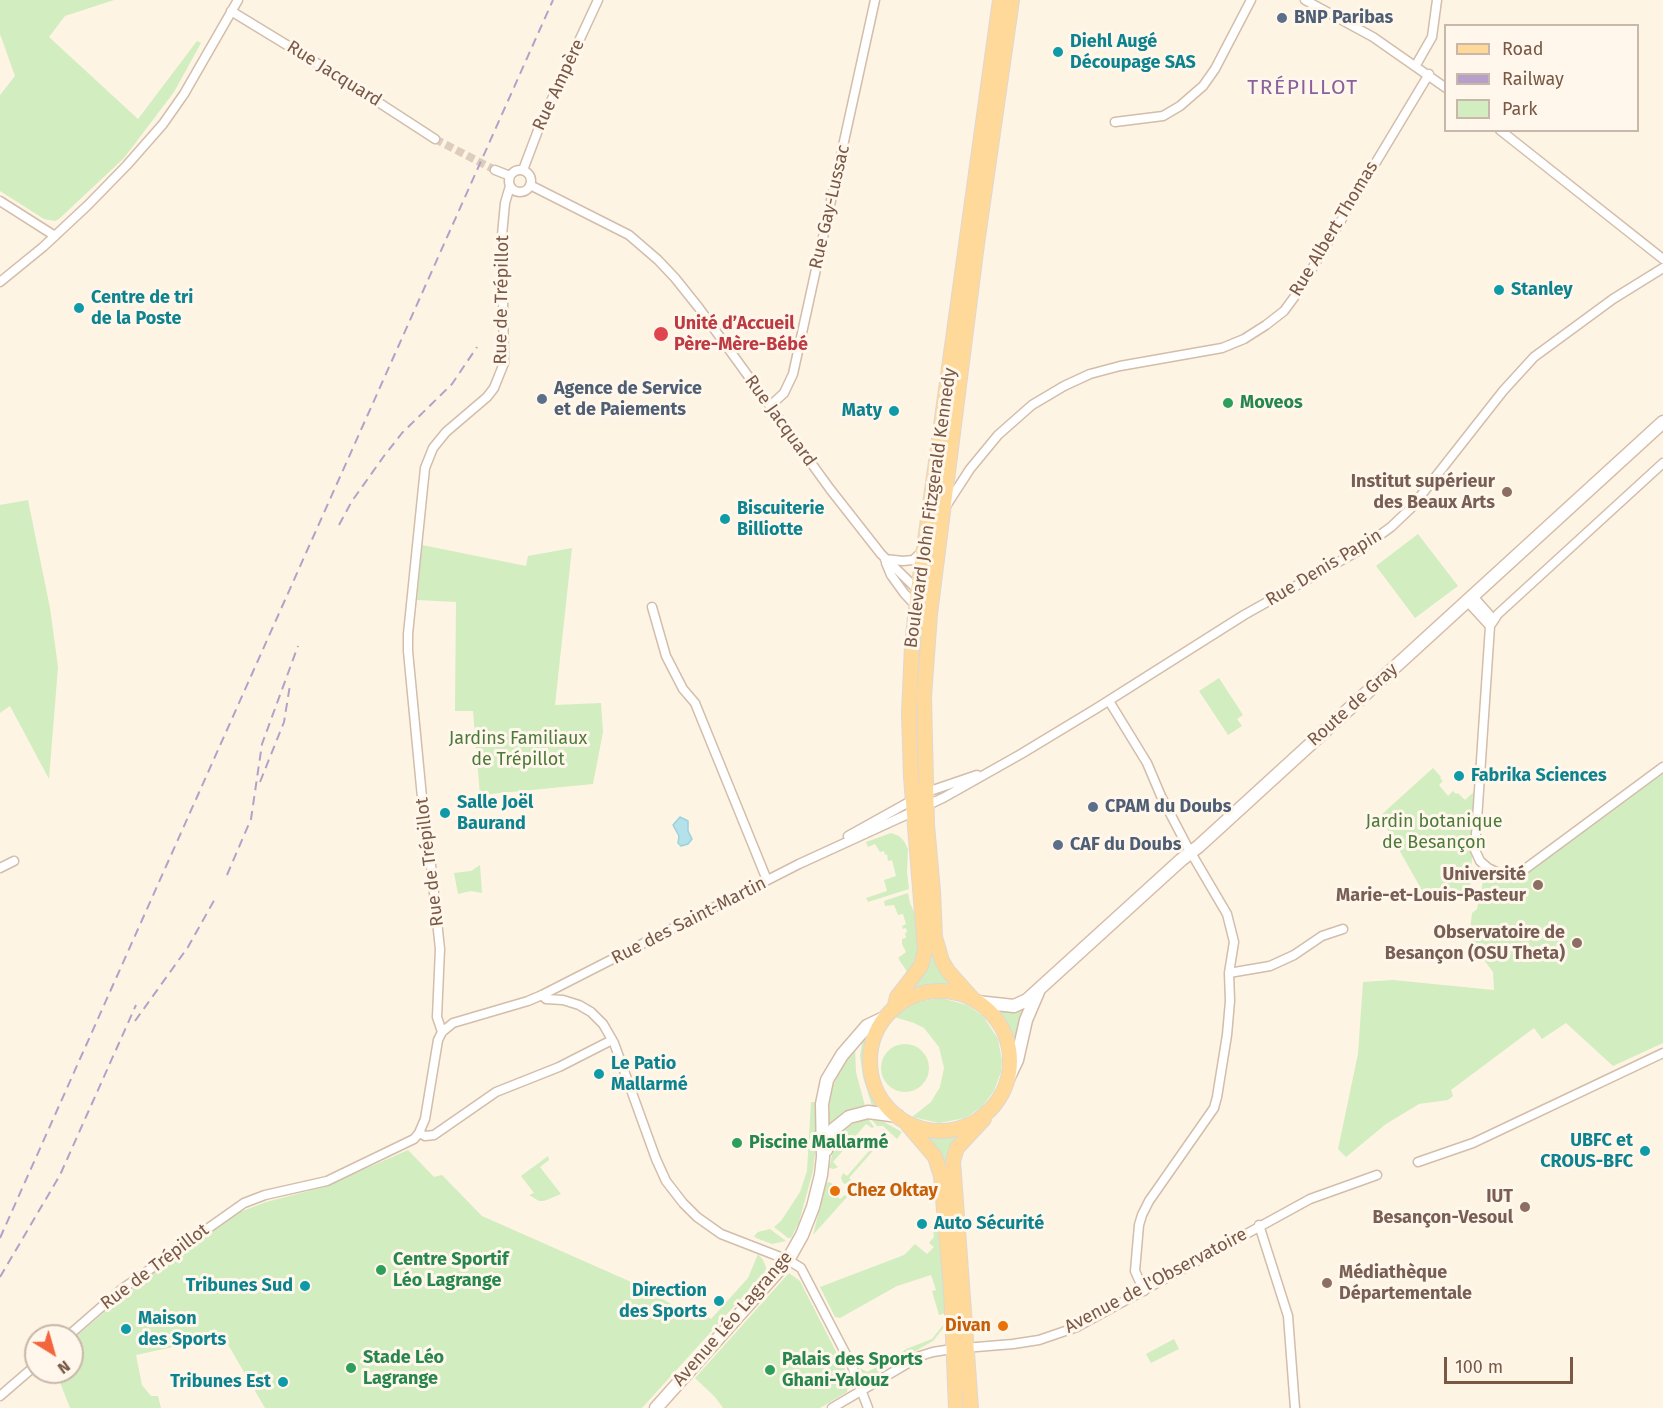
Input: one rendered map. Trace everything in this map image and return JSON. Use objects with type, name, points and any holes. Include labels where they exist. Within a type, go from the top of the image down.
[{"type":"main road","name":"Boulevard John Fitzgerald Kennedy","points":[[890,1013],[897,997],[921,966],[925,950],[913,806],[909,714],[916,606],[1000,0]]},
{"type":"main road","name":"Boulevard John Fitzgerald Kennedy","points":[[975,1001],[948,971],[934,937],[933,891],[927,825],[924,697],[931,603],[977,244],[1012,0]]},
{"type":"main road","name":"Route de Gray","points":[[975,1001],[1014,1006],[1027,1000],[1472,601],[1663,422]]},
{"type":"main road","name":"Route de Gray","points":[[1007,1081],[1017,1060],[1026,1020],[1041,986]]},
{"type":"main road","points":[[956,1408],[951,1289],[941,1176],[935,1157],[880,1096],[871,1070],[873,1042],[890,1013],[913,997],[928,992],[951,992],[975,1001],[994,1017],[1006,1036],[1010,1059],[1007,1081],[1000,1096],[980,1125],[957,1148],[952,1161],[970,1408]]},
{"type":"main road","name":"Avenue Léo Lagrange","points":[[656,1408],[788,1260],[802,1235],[813,1207],[821,1175],[822,1104],[827,1080],[837,1061],[867,1026],[890,1013]]},
{"type":"main road","points":[[901,1118],[928,1130],[945,1130],[970,1124],[991,1108]]},
{"type":"main road","name":"Avenue Léo Lagrange","points":[[823,1157],[834,1129],[849,1117],[868,1112],[901,1118]]},
{"type":"street","points":[[0,282],[55,236],[127,165],[163,124],[184,94],[238,0]]},
{"type":"street","name":"Rue Ampère","points":[[523,170],[540,125],[598,0]]},
{"type":"street","name":"Rue Gay-Lussac","points":[[770,406],[784,393],[793,374],[875,0]]},
{"type":"street","points":[[1115,122],[1163,116],[1180,106],[1203,86],[1215,69],[1251,0]]},
{"type":"street","points":[[1305,0],[1373,37],[1444,86]]},
{"type":"street","points":[[1416,65],[1432,37],[1437,0]]},
{"type":"street","name":"Rue Jacquard","points":[[231,11],[435,139]]},
{"type":"street","name":"Rue Albert Thomas","points":[[944,509],[970,469],[998,435],[1032,405],[1064,386],[1090,374],[1154,358],[1222,348],[1244,339],[1284,311],[1298,292],[1429,74]]},
{"type":"street","points":[[1503,132],[1663,259]]},
{"type":"street","points":[[495,170],[510,176]]},
{"type":"street","points":[[505,207],[519,192],[525,191],[530,185],[530,178],[523,170],[516,171],[510,176]]},
{"type":"street","points":[[510,176],[510,186],[519,192]]},
{"type":"street","name":"Rue Jacquard","points":[[530,185],[629,235],[658,260],[699,308],[830,489],[885,558],[931,603]]},
{"type":"street","name":"Rue de Trépillot","points":[[82,1324],[122,1289],[237,1208],[265,1195],[327,1181],[402,1146],[419,1133],[425,1119],[434,1054],[442,1032],[437,1017],[440,949],[423,808],[408,651],[416,561],[425,468],[433,448],[446,432],[487,397],[501,376],[504,363],[502,276],[505,207],[510,186]]},
{"type":"street","points":[[0,201],[55,236]]},
{"type":"street","name":"Rue Denis Papin","points":[[927,799],[994,769],[1109,701],[1244,615],[1359,551],[1391,527],[1411,508],[1497,398],[1534,357],[1613,299],[1663,268]]},
{"type":"street","points":[[1663,463],[1498,614],[1492,623],[1484,700],[1474,850],[1480,861],[1488,868],[1503,875],[1514,875],[1521,872],[1663,767]]},
{"type":"street","points":[[885,558],[913,560],[923,551]]},
{"type":"street","name":"Rue Jacquard","points":[[885,558],[891,575],[916,606]]},
{"type":"street","points":[[1472,601],[1492,623]]},
{"type":"street","points":[[916,606],[931,603]]},
{"type":"street","points":[[652,607],[666,656],[683,689],[695,703],[767,880]]},
{"type":"street","points":[[1109,701],[1147,763],[1161,796],[1230,924],[1234,942],[1229,972],[1230,1001],[1221,1084],[1214,1108],[1149,1201],[1139,1225],[1135,1271],[1144,1292]]},
{"type":"street","name":"Rue Denis Papin","points":[[927,799],[994,769]]},
{"type":"street","name":"Rue des Saint-Martin","points":[[442,1032],[460,1020],[510,1007],[542,995],[836,846],[847,836],[927,799]]},
{"type":"street","name":"Rue des Saint-Martin","points":[[913,806],[927,799]]},
{"type":"street","points":[[0,868],[14,861]]},
{"type":"street","points":[[1229,972],[1270,966],[1294,955],[1322,936],[1343,929]]},
{"type":"street","points":[[542,995],[546,999],[563,1000],[579,1005],[591,1012],[603,1024],[612,1040],[656,1159],[666,1181],[682,1203],[697,1217],[722,1234],[788,1260],[801,1268],[852,1366],[868,1408]]},
{"type":"street","points":[[419,1133],[425,1136],[434,1135],[496,1092],[559,1067],[612,1040]]},
{"type":"street","points":[[1418,1162],[1473,1143],[1663,1053]]},
{"type":"street","name":"Avenue de l'Observatoire","points":[[832,1408],[920,1356],[967,1347],[1013,1344],[1049,1337],[1077,1327],[1310,1199],[1377,1175]]},
{"type":"street","points":[[1260,1226],[1288,1316],[1295,1408]]},
{"type":"street","points":[[0,1396],[24,1375]]},
{"type":"green space","points":[[0,0],[114,0],[65,16],[49,37],[138,119],[197,41],[201,43],[174,92],[124,158],[55,221],[44,219],[0,191],[0,95],[15,76],[0,34]]},
{"type":"green space","points":[[28,500],[50,608],[58,667],[49,779],[10,706],[0,713],[0,505]]},
{"type":"green space","points":[[1418,534],[1458,586],[1415,618],[1376,566]]},
{"type":"green space","name":"Jardins Familiaux de Trépillot","points":[[422,545],[526,566],[528,556],[572,548],[555,705],[601,703],[603,732],[593,784],[480,795],[473,711],[455,711],[456,602],[417,600]]},
{"type":"green space","points":[[1219,678],[1243,715],[1237,719],[1242,726],[1228,735],[1199,691]]},
{"type":"green space","name":"Jardin botanique de Besançon","points":[[1433,768],[1441,777],[1443,781],[1439,785],[1448,796],[1453,791],[1465,800],[1476,790],[1470,890],[1428,901],[1380,816]]},
{"type":"green space","name":"Observatoire de Besançon (OSU Theta)","points":[[1663,768],[1663,1043],[1613,1066],[1566,1023],[1542,1039],[1534,1028],[1451,1090],[1453,1096],[1448,1100],[1419,1104],[1386,1124],[1346,1157],[1338,1149],[1358,1054],[1363,982],[1393,980],[1494,990],[1493,972],[1469,940],[1472,913],[1477,909],[1485,873],[1502,881],[1524,874]]},
{"type":"green space","points":[[891,833],[899,836],[908,849],[909,889],[868,902],[866,898],[887,891],[884,880],[896,876],[892,860],[888,861],[887,854],[885,855],[884,851],[880,852],[875,844],[868,847],[866,842]]},
{"type":"green space","points":[[480,865],[482,893],[471,891],[458,894],[454,873],[471,871]]},
{"type":"green space","points":[[908,893],[916,916],[919,944],[915,962],[908,973],[898,958],[906,952],[902,944],[902,939],[906,938],[905,933],[907,932],[902,926],[906,924],[903,914],[898,915],[894,905],[885,906],[884,901]]},
{"type":"green space","points":[[932,948],[954,987],[929,987],[909,992]]},
{"type":"green space","points":[[941,998],[967,1005],[983,1016],[998,1039],[1002,1061],[1001,1072],[994,1091],[982,1107],[965,1118],[939,1123],[912,1117],[931,1102],[940,1087],[944,1068],[939,1047],[924,1028],[894,1017],[918,1002]]},
{"type":"green space","points":[[995,1010],[1024,1010],[1015,1048],[1006,1026]]},
{"type":"green space","points":[[870,1032],[865,1059],[866,1075],[882,1107],[872,1106],[863,1077],[860,1056],[862,1044],[858,1040]]},
{"type":"green space","points":[[900,1044],[910,1044],[925,1054],[929,1068],[928,1077],[919,1088],[910,1092],[900,1092],[885,1082],[881,1073],[881,1063],[891,1048]]},
{"type":"green space","points":[[852,1046],[855,1048],[856,1072],[865,1106],[844,1113],[828,1125],[831,1090]]},
{"type":"green space","points":[[811,1102],[816,1102],[817,1136],[813,1171],[799,1222],[791,1238],[788,1238],[774,1227],[781,1221],[800,1192],[807,1171]]},
{"type":"green space","points":[[865,1119],[869,1120],[874,1127],[866,1124],[833,1162],[838,1167],[829,1168],[835,1143],[841,1132],[850,1125]]},
{"type":"green space","points":[[872,1120],[884,1122],[902,1132],[897,1139],[883,1126],[877,1126]]},
{"type":"green space","points":[[969,1130],[949,1182],[924,1134],[942,1136]]},
{"type":"green space","points":[[878,1136],[885,1140],[884,1148],[879,1144],[849,1178],[854,1182],[849,1185],[843,1183],[841,1178],[843,1173],[847,1176],[877,1142],[873,1138]]},
{"type":"green space","name":"Centre Sportif Léo Lagrange","points":[[408,1150],[434,1177],[442,1175],[482,1216],[638,1285],[696,1318],[702,1311],[711,1319],[748,1278],[758,1254],[767,1270],[642,1408],[265,1408],[223,1336],[136,1355],[142,1385],[151,1396],[158,1396],[161,1408],[70,1408],[61,1384],[84,1384],[84,1330],[141,1281],[240,1212],[266,1202],[324,1187]]},
{"type":"green space","points":[[548,1156],[549,1160],[540,1167],[561,1194],[539,1201],[529,1195],[534,1193],[521,1176]]},
{"type":"green space","points":[[826,1183],[833,1184],[829,1189],[840,1199],[845,1195],[847,1197],[813,1235]]},
{"type":"green space","points":[[939,1218],[946,1313],[939,1315],[932,1291],[936,1290],[931,1275],[897,1286],[840,1318],[835,1317],[820,1287],[904,1255],[915,1244],[927,1254],[934,1247],[929,1243],[934,1237],[930,1227]]},
{"type":"green space","points":[[770,1229],[786,1241],[772,1244],[754,1236],[758,1232]]},
{"type":"green space","name":"Palais des Sports Ghani-Yalouz","points":[[789,1273],[800,1281],[850,1379],[847,1392],[820,1408],[723,1408],[695,1378]]},
{"type":"green space","points":[[945,1318],[945,1326],[933,1341],[872,1376],[862,1373],[860,1368],[867,1372],[895,1358],[906,1349],[932,1339],[943,1325]]},
{"type":"green space","points":[[1174,1339],[1179,1349],[1151,1363],[1146,1354]]},
{"type":"water","points":[[680,817],[688,821],[688,831],[692,839],[688,844],[681,846],[673,825]]},
{"type":"tunnel","points":[[435,139],[495,170]]},
{"type":"railway","points":[[0,1238],[553,0]]},
{"type":"railway","points":[[339,525],[352,501],[384,456],[402,433],[452,384],[477,347]]},
{"type":"railway","points":[[227,875],[251,819],[262,744],[298,646]]},
{"type":"railway","points":[[260,782],[284,722],[290,685]]},
{"type":"railway","points":[[135,1021],[188,947],[216,897]]},
{"type":"railway","points":[[0,1277],[60,1175],[136,1005]]},
{"type":"place","name":"BNP Paribas","points":[[1282,18]]},
{"type":"place","name":"Diehl Augé Découpage SAS","points":[[1058,52]]},
{"type":"place","name":"Stanley","points":[[1499,290]]},
{"type":"place","name":"Centre de tri de la Poste","points":[[79,308]]},
{"type":"place","name":"Unité d’Accueil Père-Mère-Bébé","points":[[661,334]]},
{"type":"place","name":"Agence de Service et de Paiements","points":[[542,399]]},
{"type":"place","name":"Moveos","points":[[1228,403]]},
{"type":"place","name":"Maty","points":[[894,411]]},
{"type":"place","name":"Institut supérieur des Beaux Arts","points":[[1507,492]]},
{"type":"place","name":"Biscuiterie Billiotte","points":[[725,519]]},
{"type":"place","name":"Fabrika Sciences","points":[[1459,776]]},
{"type":"place","name":"CPAM du Doubs","points":[[1093,807]]},
{"type":"place","name":"Salle Joël Baurand","points":[[445,813]]},
{"type":"place","name":"CAF du Doubs","points":[[1058,845]]},
{"type":"place","name":"Université Marie-et-Louis-Pasteur","points":[[1538,885]]},
{"type":"place","name":"Observatoire de Besançon (OSU Theta)","points":[[1577,943]]},
{"type":"place","name":"Le Patio Mallarmé","points":[[599,1074]]},
{"type":"place","name":"Piscine Mallarmé","points":[[737,1143]]},
{"type":"place","name":"UBFC et CROUS-BFC","points":[[1645,1151]]},
{"type":"place","name":"Chez Oktay","points":[[835,1191]]},
{"type":"place","name":"IUT Besançon-Vesoul","points":[[1525,1207]]},
{"type":"place","name":"Auto Sécurité","points":[[922,1224]]},
{"type":"place","name":"Centre Sportif Léo Lagrange","points":[[381,1270]]},
{"type":"place","name":"Médiathèque Départementale","points":[[1327,1283]]},
{"type":"place","name":"Tribunes Sud","points":[[305,1286]]},
{"type":"place","name":"Direction des Sports","points":[[719,1301]]},
{"type":"place","name":"Divan","points":[[1003,1326]]},
{"type":"place","name":"Maison des Sports","points":[[126,1329]]},
{"type":"place","name":"Stade Léo Lagrange","points":[[351,1368]]},
{"type":"place","name":"Palais des Sports Ghani-Yalouz","points":[[770,1370]]},
{"type":"place","name":"Tribunes Est","points":[[283,1382]]},
{"type":"district","name":"TRÉPILLOT","points":[[1303,88]]}]
